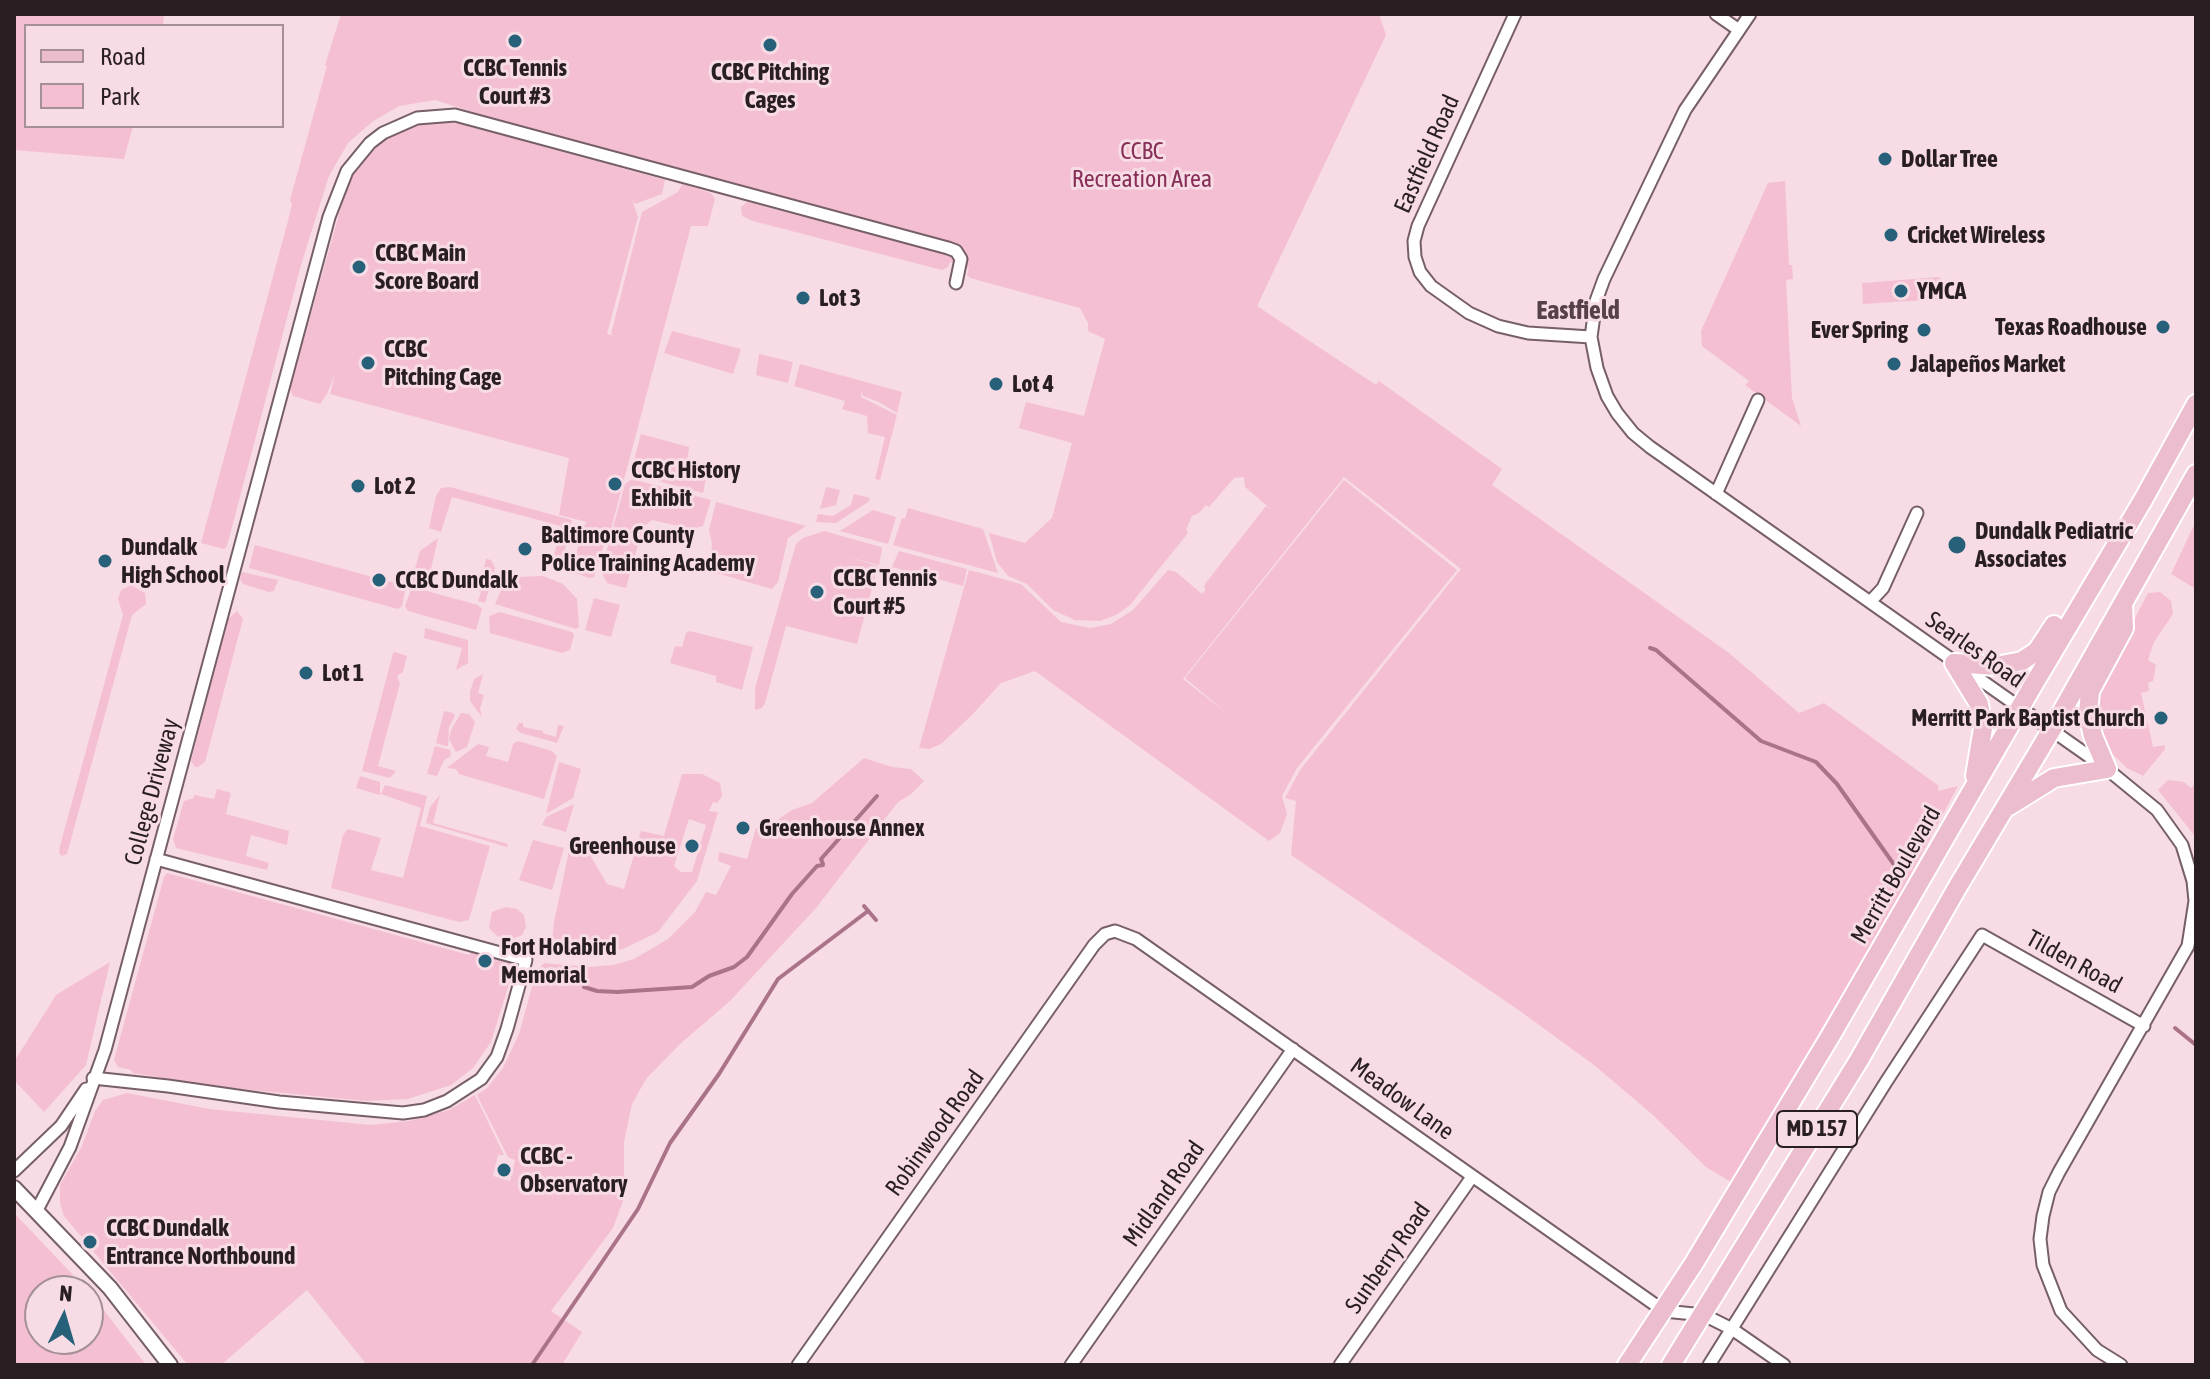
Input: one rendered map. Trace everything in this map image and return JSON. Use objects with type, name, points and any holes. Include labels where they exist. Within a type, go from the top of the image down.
[{"type":"main road","name":"Merritt Boulevard","points":[[1627,1365],[1664,1311],[1824,1047],[2196,404]]},
{"type":"main road","name":"MD 157","points":[[1671,1365],[1859,1060],[2196,474]]},
{"type":"main road","points":[[1954,663],[1996,666],[2022,661],[2034,654],[2106,538],[2143,500]]},
{"type":"main road","points":[[2003,810],[2054,778],[2107,769],[2093,736],[2088,714],[2090,691],[2124,628],[2123,602]]},
{"type":"main road","points":[[1954,663],[1979,704],[1983,728],[1973,790]]},
{"type":"street","name":"Eastfield Road","points":[[1515,14],[1418,226],[1414,241],[1415,257],[1420,272],[1431,286],[1469,313],[1498,326],[1528,333],[1591,337]]},
{"type":"street","points":[[1716,14],[1739,30]]},
{"type":"street","name":"Searles Road","points":[[1750,14],[1703,81],[1671,137],[1604,279],[1596,301],[1591,337],[1602,382],[1617,413],[1633,433],[1650,447],[2107,769],[2147,801],[2170,825],[2182,845],[2193,881],[2195,901],[2188,946],[2049,1192],[2040,1239],[2043,1265],[2061,1311],[2097,1350],[2121,1365]]},
{"type":"street","name":"College Driveway","points":[[37,1210],[70,1147],[105,1050],[337,193],[347,171],[370,143],[392,128],[417,118],[455,115],[948,248],[956,251],[961,259],[956,283]]},
{"type":"street","points":[[1716,494],[1758,400]]},
{"type":"street","points":[[1870,602],[1883,588],[1917,513]]},
{"type":"street","points":[[93,1078],[354,1111],[403,1113],[424,1110],[467,1090],[481,1079],[497,1057],[507,1029],[526,960],[156,859]]},
{"type":"street","name":"Meadow Lane","points":[[1111,932],[1120,931],[1136,939],[1664,1311]]},
{"type":"street","name":"Robinwood Road","points":[[798,1365],[1094,945],[1111,932]]},
{"type":"street","name":"Tilden Road","points":[[1732,1329],[1982,935],[2144,1026]]},
{"type":"street","name":"Midland Road","points":[[1071,1365],[1293,1049]]},
{"type":"street","name":"College Driveway","points":[[14,1171],[61,1126],[93,1078]]},
{"type":"street","name":"Sunberry Road","points":[[1340,1365],[1472,1177]]},
{"type":"street","points":[[14,1188],[110,1288],[170,1365]]},
{"type":"street","points":[[1664,1311],[1704,1315],[1732,1329],[1784,1365]]},
{"type":"street","points":[[1709,1365],[1732,1329]]},
{"type":"green space","points":[[14,14],[164,14],[163,24],[24,24],[24,128],[132,128],[124,159],[14,150]]},
{"type":"green space","name":"CCBC Recreation Area","points":[[341,14],[1379,14],[1386,35],[1257,306],[1376,385],[1379,381],[1502,469],[1492,485],[1729,653],[1799,713],[1824,703],[1939,786],[1938,791],[1958,786],[1892,910],[1731,1182],[1706,1167],[1653,1115],[1594,1065],[1291,855],[1296,801],[1285,798],[1300,770],[1461,569],[1344,477],[1183,679],[1229,715],[1185,678],[1344,480],[1457,570],[1297,768],[1282,796],[1287,814],[1280,833],[1269,841],[1035,671],[1001,683],[941,744],[929,749],[919,748],[969,570],[1021,584],[1061,622],[1090,628],[1111,624],[1133,610],[1168,570],[1176,572],[1202,594],[1205,584],[1266,506],[1272,510],[1245,487],[1244,477],[1234,478],[1209,507],[1206,505],[1192,516],[1186,530],[1188,533],[1130,605],[1100,621],[1075,620],[1053,610],[1027,584],[1008,576],[997,562],[989,533],[1025,543],[1052,518],[1072,443],[1019,428],[1026,402],[1084,416],[1105,339],[1088,331],[1088,323],[1080,308],[970,278],[967,275],[969,268],[950,262],[942,270],[753,221],[742,216],[741,207],[747,202],[808,218],[435,100],[399,106],[372,122],[348,143],[329,176],[301,265],[227,546],[224,549],[201,543],[288,221],[290,200],[325,65]]},
{"type":"green space","points":[[442,122],[462,124],[665,180],[662,194],[635,204],[632,200],[638,217],[607,334],[614,336],[611,334],[642,212],[678,192],[682,184],[711,193],[715,199],[708,226],[691,226],[611,529],[606,528],[608,531],[594,577],[573,572],[572,568],[587,522],[559,515],[569,458],[330,394],[335,374],[320,404],[293,396],[290,389],[348,182],[362,160],[386,139],[413,125]]},
{"type":"green space","points":[[1785,181],[1789,265],[1792,265],[1793,279],[1786,280],[1792,398],[1801,426],[1745,385],[1749,381],[1702,346],[1701,331],[1768,183]]},
{"type":"green space","name":"YMCA","points":[[1940,277],[1941,299],[1863,304],[1862,283]]},
{"type":"green space","points":[[672,331],[741,349],[733,374],[664,353]]},
{"type":"green space","points":[[759,354],[793,362],[788,383],[756,375]]},
{"type":"green space","points":[[800,364],[902,392],[897,413],[863,396],[861,391],[861,397],[897,415],[880,480],[875,479],[885,437],[868,433],[867,416],[842,409],[845,401],[794,386]]},
{"type":"green space","points":[[641,434],[689,447],[687,464],[708,469],[703,493],[632,474]]},
{"type":"green space","points":[[632,479],[711,500],[703,526],[692,529],[652,520],[643,527],[626,588],[607,583],[601,571],[625,484]]},
{"type":"green space","points":[[450,487],[572,520],[562,562],[557,569],[551,568],[561,526],[452,497],[441,532],[429,528],[436,496],[441,488]]},
{"type":"green space","points":[[826,487],[840,490],[836,505],[820,509]]},
{"type":"green space","points":[[854,494],[870,498],[836,523],[816,522],[818,514],[833,516],[851,505]]},
{"type":"green space","points":[[716,502],[806,526],[788,538],[778,582],[772,589],[709,571],[712,544],[709,530]]},
{"type":"green space","points":[[908,508],[983,529],[998,573],[893,545]]},
{"type":"green space","points":[[873,510],[896,517],[888,544],[840,531]]},
{"type":"green space","points":[[2196,521],[2196,589],[2171,574]]},
{"type":"green space","points":[[824,531],[882,549],[879,565],[848,557],[878,566],[857,644],[786,626],[765,703],[755,710],[755,688],[796,544],[803,538]]},
{"type":"green space","points":[[438,538],[427,587],[411,583],[420,551]]},
{"type":"green space","points":[[255,545],[406,586],[402,606],[398,609],[249,568]]},
{"type":"green space","points":[[899,551],[967,569],[963,586],[892,567]]},
{"type":"green space","points":[[486,559],[491,560],[495,568],[485,603],[478,601],[481,592],[478,590]]},
{"type":"green space","points":[[242,572],[278,580],[274,591],[243,584],[240,579]]},
{"type":"green space","points":[[543,576],[563,584],[577,599],[579,627],[576,629],[495,604],[503,586],[517,577]]},
{"type":"green space","points":[[131,585],[145,593],[146,604],[132,615],[67,854],[62,856],[60,846],[123,615],[118,599],[121,590]]},
{"type":"green space","points":[[412,587],[478,605],[482,609],[476,630],[408,611],[405,606]]},
{"type":"green space","points":[[2160,592],[2171,601],[2173,614],[2154,642],[2148,660],[2156,665],[2153,681],[2148,683],[2149,691],[2141,693],[2153,747],[2165,745],[2165,749],[2143,776],[2127,768],[2104,746],[2093,718],[2100,685],[2148,593]]},
{"type":"green space","points":[[594,598],[620,605],[611,637],[585,630]]},
{"type":"green space","points":[[237,611],[243,619],[205,762],[195,767],[191,761],[228,619]]},
{"type":"green space","points":[[500,612],[572,632],[570,650],[562,653],[490,633],[489,616]]},
{"type":"green space","points":[[425,628],[468,640],[468,663],[456,670],[462,648],[424,638]]},
{"type":"green space","points":[[690,631],[753,647],[742,690],[716,682],[716,676],[670,663],[675,646],[682,647],[686,633]]},
{"type":"green space","points":[[395,652],[407,656],[403,672],[397,676],[400,683],[378,766],[396,771],[390,778],[362,771]]},
{"type":"green space","points":[[483,674],[478,693],[484,695],[480,709],[482,717],[470,701],[470,692],[474,679]]},
{"type":"green space","points":[[444,711],[455,716],[449,727],[448,746],[436,743]]},
{"type":"green space","points":[[461,713],[469,714],[475,722],[467,747],[456,752],[449,739]]},
{"type":"green space","points":[[519,723],[556,737],[558,725],[564,726],[557,743],[521,733],[516,729]]},
{"type":"green space","points":[[518,741],[552,751],[557,756],[544,799],[447,768],[478,744],[489,747],[486,756],[508,762],[513,744]]},
{"type":"green space","points":[[435,746],[450,750],[451,756],[444,760],[437,776],[427,774]]},
{"type":"green space","points":[[864,758],[911,769],[924,781],[898,802],[816,908],[730,1001],[680,1044],[646,1079],[632,1104],[624,1142],[624,1198],[613,1228],[551,1311],[582,1332],[562,1365],[367,1365],[307,1290],[221,1365],[188,1365],[64,1216],[60,1185],[82,1146],[95,1111],[103,1100],[127,1093],[209,1109],[371,1125],[409,1121],[449,1110],[475,1095],[504,1155],[498,1155],[493,1176],[510,1181],[515,1160],[508,1157],[477,1095],[503,1068],[519,1034],[536,972],[544,963],[589,967],[613,965],[634,959],[668,939],[695,912],[706,892],[716,895],[731,866],[718,861],[719,852],[747,859],[756,828],[767,827],[792,810],[812,803]]},
{"type":"green space","points":[[559,762],[581,769],[573,798],[546,814]]},
{"type":"green space","points":[[682,774],[702,774],[720,783],[722,796],[717,803],[713,802],[709,811],[718,812],[697,881],[658,932],[623,949],[587,956],[551,951],[570,846],[587,850],[607,884],[624,889],[641,831],[664,836]],"holes":[[[689,819],[706,825],[692,872],[681,872],[674,866]]]},
{"type":"green space","points":[[360,776],[380,782],[380,795],[356,788]]},
{"type":"green space","points":[[2168,780],[2184,782],[2191,788],[2196,782],[2195,836],[2158,790]]},
{"type":"green space","points":[[385,785],[427,796],[420,826],[490,846],[469,920],[459,922],[331,888],[343,835],[348,829],[381,838],[371,870],[403,878],[421,808],[381,794]]},
{"type":"green space","points":[[217,789],[231,793],[226,814],[289,831],[287,845],[251,835],[246,856],[269,863],[267,870],[176,848],[173,839],[184,801],[194,798],[194,795],[214,799]]},
{"type":"green space","points":[[440,795],[433,823],[508,844],[507,847],[426,823],[430,807]]},
{"type":"green space","points":[[574,804],[566,832],[542,825],[546,817]]},
{"type":"green space","points":[[533,840],[564,848],[552,890],[519,880]]},
{"type":"green space","points":[[167,873],[469,955],[472,950],[508,961],[514,968],[491,1042],[473,1068],[451,1085],[408,1099],[366,1101],[220,1087],[133,1073],[118,1067],[114,1060]]},
{"type":"green space","points":[[506,907],[517,909],[524,915],[526,927],[522,935],[512,939],[497,936],[489,928],[492,912]]},
{"type":"green space","points":[[110,962],[86,1065],[44,1112],[14,1080],[14,1062],[56,995]]},
{"type":"green space","points":[[14,1213],[73,1275],[24,1275],[24,1355],[104,1355],[104,1310],[146,1365],[14,1365]]},
{"type":"waterway","points":[[1650,648],[1761,741],[1816,762],[1837,784],[1895,866]]},
{"type":"waterway","points":[[823,864],[821,859],[877,796]]},
{"type":"waterway","points":[[584,987],[617,992],[692,987],[709,976],[734,967],[747,957],[792,894],[817,866],[823,865]]},
{"type":"waterway","points":[[864,906],[876,920]]},
{"type":"waterway","points":[[532,1365],[638,1209],[670,1143],[719,1074],[778,979],[868,911]]},
{"type":"waterway","points":[[2175,1028],[2196,1045]]},
{"type":"place","name":"CCBC Tennis Court #3","points":[[515,41]]},
{"type":"place","name":"CCBC Pitching Cages","points":[[770,45]]},
{"type":"place","name":"Dollar Tree","points":[[1885,159]]},
{"type":"place","name":"Cricket Wireless","points":[[1891,235]]},
{"type":"place","name":"CCBC Main Score Board","points":[[359,267]]},
{"type":"place","name":"YMCA","points":[[1901,291]]},
{"type":"place","name":"Lot 3","points":[[803,298]]},
{"type":"place","name":"Texas Roadhouse","points":[[2163,327]]},
{"type":"place","name":"Ever Spring","points":[[1924,330]]},
{"type":"place","name":"CCBC Pitching Cage","points":[[368,363]]},
{"type":"place","name":"Jalapeños Market","points":[[1894,364]]},
{"type":"place","name":"Lot 4","points":[[996,384]]},
{"type":"place","name":"CCBC History Exhibit","points":[[615,484]]},
{"type":"place","name":"Lot 2","points":[[358,486]]},
{"type":"place","name":"Dundalk Pediatric Associates","points":[[1957,545]]},
{"type":"place","name":"Baltimore County Police Training Academy","points":[[525,549]]},
{"type":"place","name":"Dundalk High School","points":[[105,561]]},
{"type":"place","name":"CCBC Dundalk","points":[[379,580]]},
{"type":"place","name":"CCBC Tennis Court #5","points":[[817,592]]},
{"type":"place","name":"Lot 1","points":[[306,673]]},
{"type":"place","name":"Merritt Park Baptist Church","points":[[2161,718]]},
{"type":"place","name":"Greenhouse Annex","points":[[743,828]]},
{"type":"place","name":"Greenhouse","points":[[692,846]]},
{"type":"place","name":"Fort Holabird Memorial","points":[[485,961]]},
{"type":"place","name":"CCBC - Observatory","points":[[504,1170]]},
{"type":"place","name":"CCBC Dundalk Entrance Northbound","points":[[90,1242]]},
{"type":"district","name":"Eastfield","points":[[1578,311]]}]
